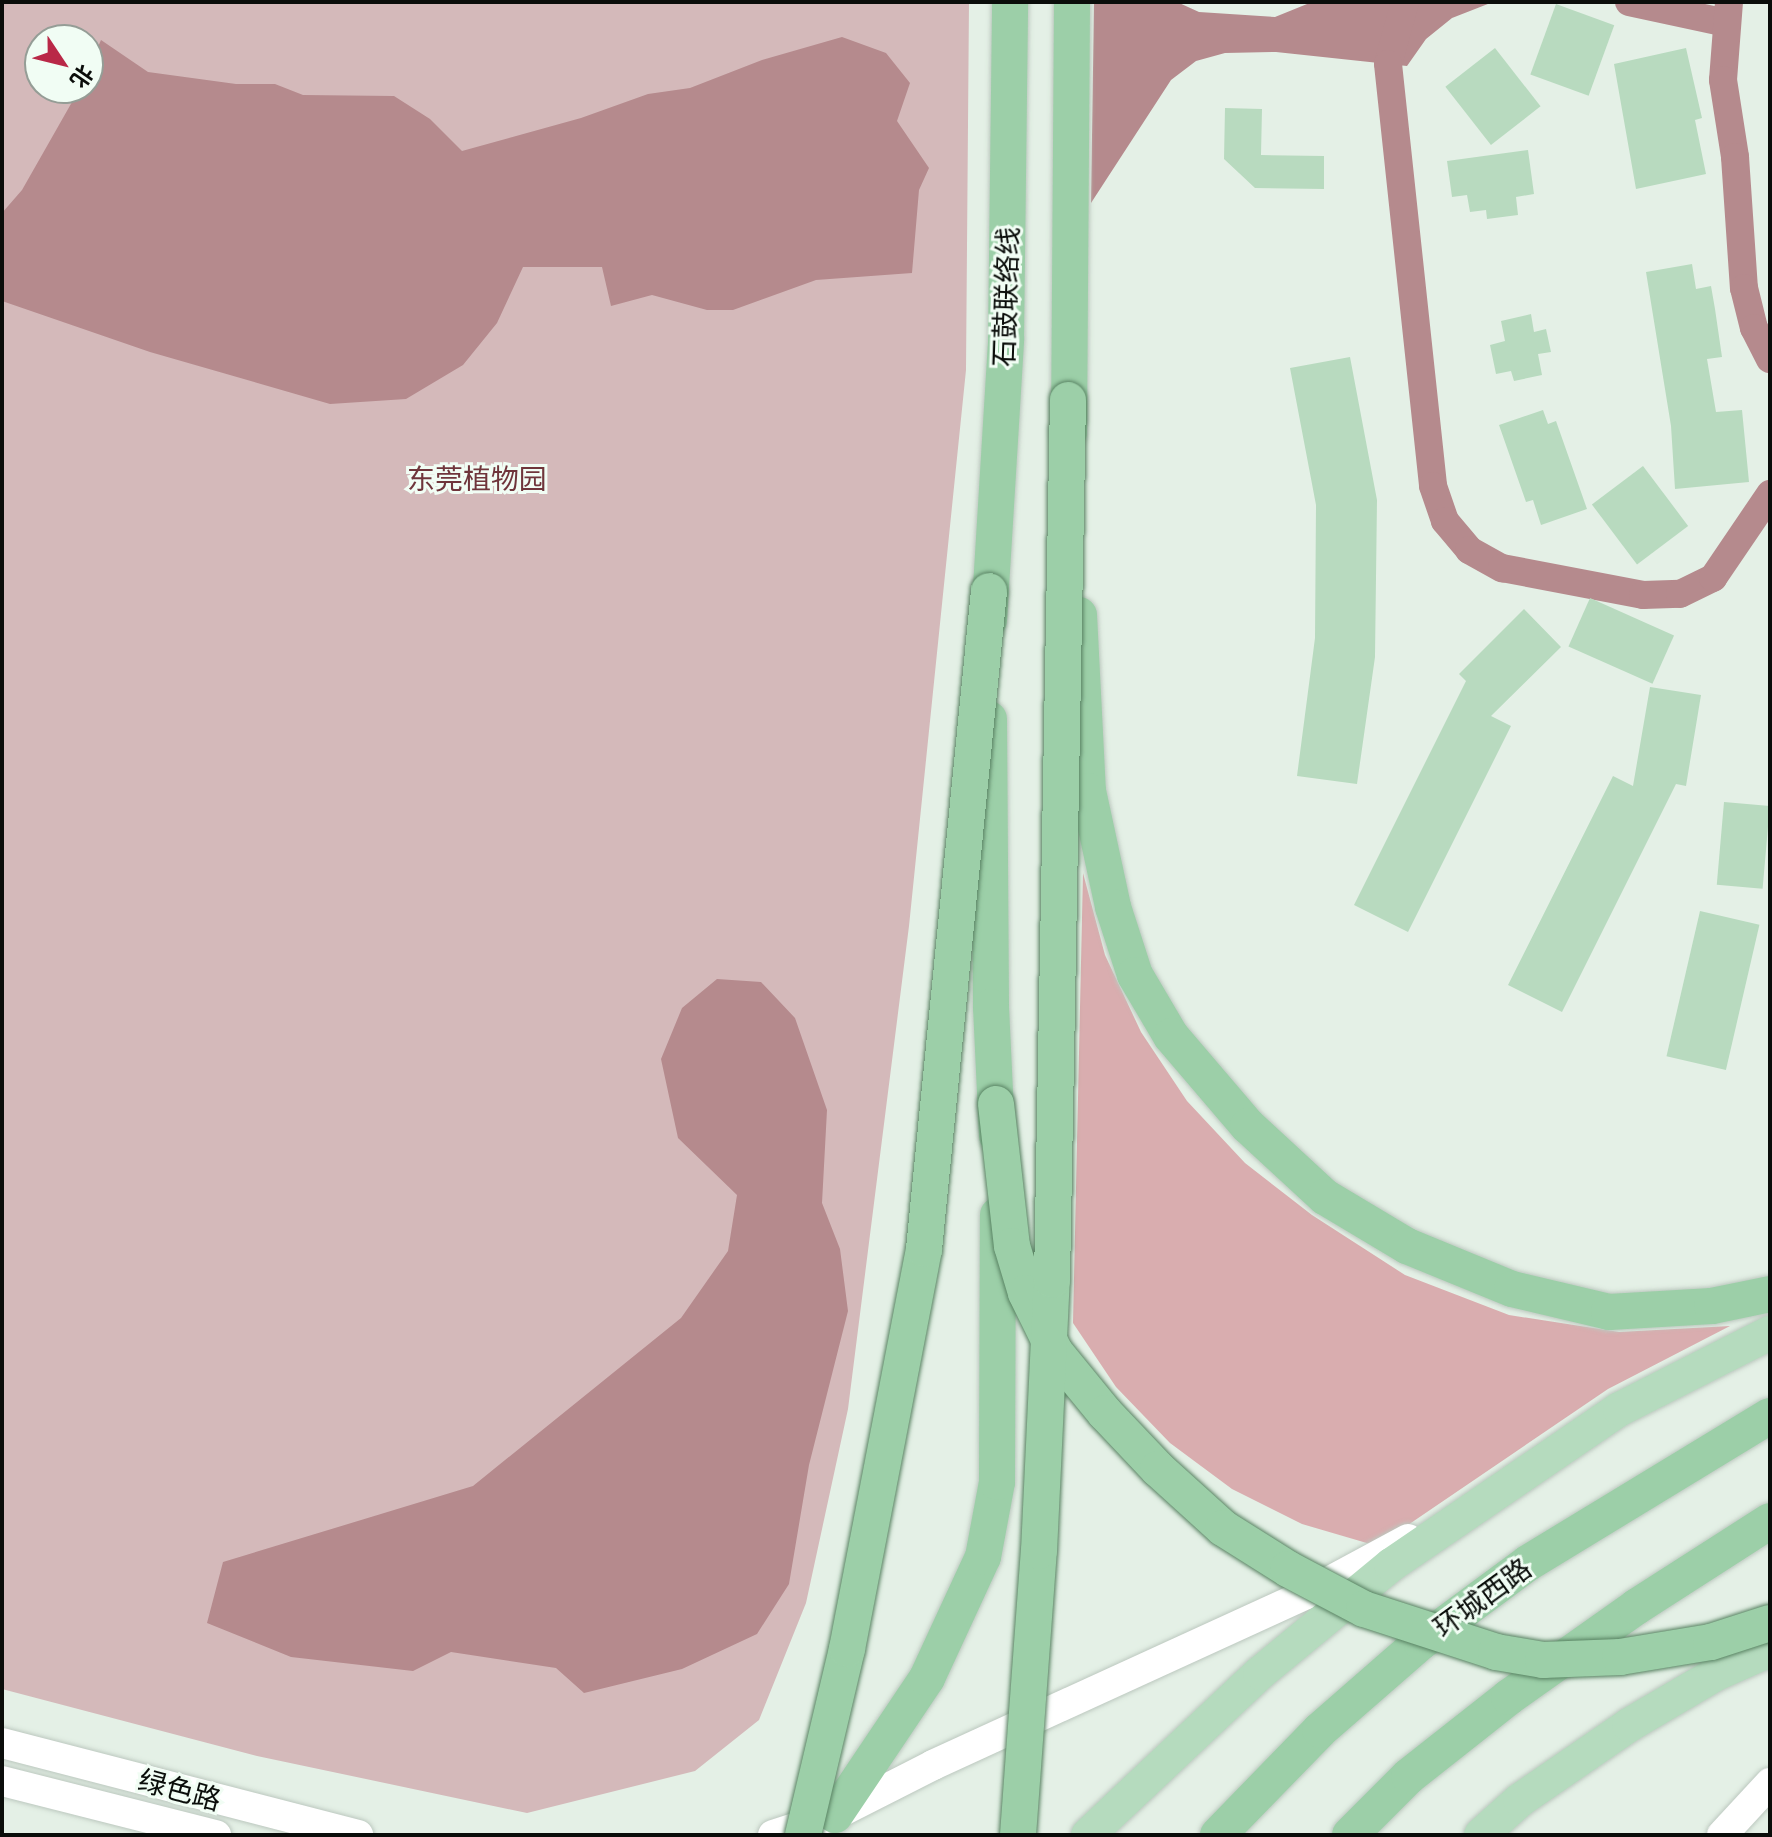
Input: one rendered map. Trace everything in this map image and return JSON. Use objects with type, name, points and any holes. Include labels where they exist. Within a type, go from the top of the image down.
[{"type":"highway","name":"石鼓联络线","points":[[989,591],[1006,339],[1010,2]]},
{"type":"highway","points":[[1018,1835],[1039,1551],[1052,1280],[1072,2]]},
{"type":"highway","points":[[1068,400],[1088,791],[1113,907],[1135,975],[1171,1036],[1248,1126],[1325,1197],[1407,1246],[1512,1289],[1609,1312],[1712,1306],[1770,1294]]},
{"type":"highway","points":[[835,1815],[927,1678],[983,1557],[997,1482],[989,591]]},
{"type":"highway","points":[[801,1835],[847,1649],[924,1249],[989,591]]},
{"type":"highway","points":[[996,1104],[1012,1246],[1026,1293],[1055,1352],[1105,1413],[1158,1469],[1223,1528],[1288,1569],[1364,1609],[1496,1652],[1543,1660],[1620,1657],[1711,1642],[1770,1623]]},
{"type":"highway","name":"环城西路","points":[[1223,1829],[1320,1730],[1421,1642],[1528,1563],[1770,1416]]},
{"type":"highway","points":[[1350,1835],[1409,1776],[1509,1697],[1636,1607],[1770,1521]]},
{"type":"main road","points":[[1095,1827],[1323,1618],[1391,1565],[1620,1409],[1770,1333]]},
{"type":"main road","points":[[801,1835],[933,1765],[1306,1594],[1497,1490]]},
{"type":"main road","points":[[1481,1835],[1520,1800],[1629,1725],[1716,1674],[1770,1650]]},
{"type":"main road","name":"绿色路","points":[[2,1743],[358,1835]]},
{"type":"main road","name":"绿色路","points":[[2,1781],[216,1835]]},
{"type":"main road","points":[[1722,1835],[1770,1783]]},
{"type":"main road","points":[[773,1835],[835,1815]]},
{"type":"green space","name":"东莞植物园","points":[[2,2],[969,2],[966,370],[909,926],[848,1409],[806,1603],[759,1720],[695,1771],[527,1813],[257,1756],[2,1689]]},
{"type":"shaded area","points":[[1094,2],[1177,2],[1199,12],[1275,17],[1312,2],[1493,2],[1452,18],[1426,39],[1407,66],[1276,52],[1225,53],[1196,61],[1171,80],[1091,203]]},
{"type":"shaded area","points":[[842,37],[886,53],[910,83],[897,121],[929,168],[919,190],[912,273],[816,280],[733,310],[707,310],[652,295],[611,306],[602,267],[523,267],[497,323],[463,365],[406,399],[330,404],[150,352],[2,301],[2,213],[22,190],[71,104],[104,104],[104,42],[148,72],[236,84],[275,84],[303,95],[394,96],[430,119],[462,151],[581,118],[648,94],[690,88],[762,60]]},
{"type":"shaded area","points":[[1083,873],[1105,955],[1141,1032],[1187,1101],[1245,1163],[1312,1215],[1405,1275],[1509,1315],[1619,1332],[1730,1326],[1608,1389],[1377,1546],[1302,1524],[1232,1489],[1170,1443],[1116,1387],[1073,1323]]},
{"type":"shaded area","points":[[717,979],[761,982],[795,1018],[827,1110],[822,1203],[840,1249],[848,1311],[809,1465],[789,1584],[757,1634],[682,1669],[584,1693],[556,1668],[451,1652],[413,1671],[291,1657],[207,1623],[223,1562],[473,1486],[681,1318],[728,1251],[737,1195],[678,1138],[661,1059],[682,1008]]},
{"type":"building","points":[[1556,4],[1614,25],[1589,96],[1530,74]]},
{"type":"building","points":[[1495,48],[1541,106],[1491,145],[1445,87]]},
{"type":"building","points":[[1686,48],[1702,118],[1695,120],[1706,174],[1636,189],[1614,64]]},
{"type":"building","points":[[1225,108],[1262,109],[1261,155],[1324,156],[1324,189],[1255,188],[1224,159]]},
{"type":"building","points":[[1528,150],[1534,194],[1516,197],[1518,215],[1487,219],[1486,210],[1470,212],[1467,195],[1452,197],[1447,161]]},
{"type":"building","points":[[1692,264],[1696,289],[1711,286],[1715,309],[1722,357],[1707,359],[1716,412],[1742,410],[1749,482],[1675,489],[1671,426],[1646,272]]},
{"type":"building","points":[[1531,314],[1534,332],[1546,329],[1551,352],[1538,354],[1542,375],[1514,381],[1511,371],[1496,374],[1490,345],[1505,341],[1501,321]]},
{"type":"building","points":[[1350,357],[1377,500],[1375,657],[1357,784],[1297,776],[1315,638],[1316,505],[1290,368]]},
{"type":"building","points":[[1543,410],[1548,424],[1556,421],[1587,509],[1541,525],[1533,500],[1526,502],[1499,425]]},
{"type":"building","points":[[1643,466],[1688,526],[1637,564],[1592,505]]},
{"type":"building","points":[[1590,598],[1674,635],[1652,684],[1568,646]]},
{"type":"building","points":[[1524,609],[1561,647],[1491,716],[1511,726],[1408,932],[1354,905],[1466,681],[1459,674]]},
{"type":"building","points":[[1650,687],[1701,695],[1686,786],[1676,784],[1562,1012],[1508,985],[1613,776],[1633,786]]},
{"type":"building","points":[[1724,802],[1770,806],[1763,889],[1717,885]]},
{"type":"building","points":[[1700,911],[1759,925],[1726,1070],[1666,1056]]},
{"type":"waterway","points":[[1405,2],[1388,64],[1433,486],[1445,521],[1469,550],[1502,568],[1643,595],[1680,594],[1713,578],[1770,494]]},
{"type":"waterway","points":[[1629,2],[1727,23]]},
{"type":"waterway","points":[[1729,2],[1723,80],[1735,157],[1744,288],[1754,328],[1770,359]]}]
